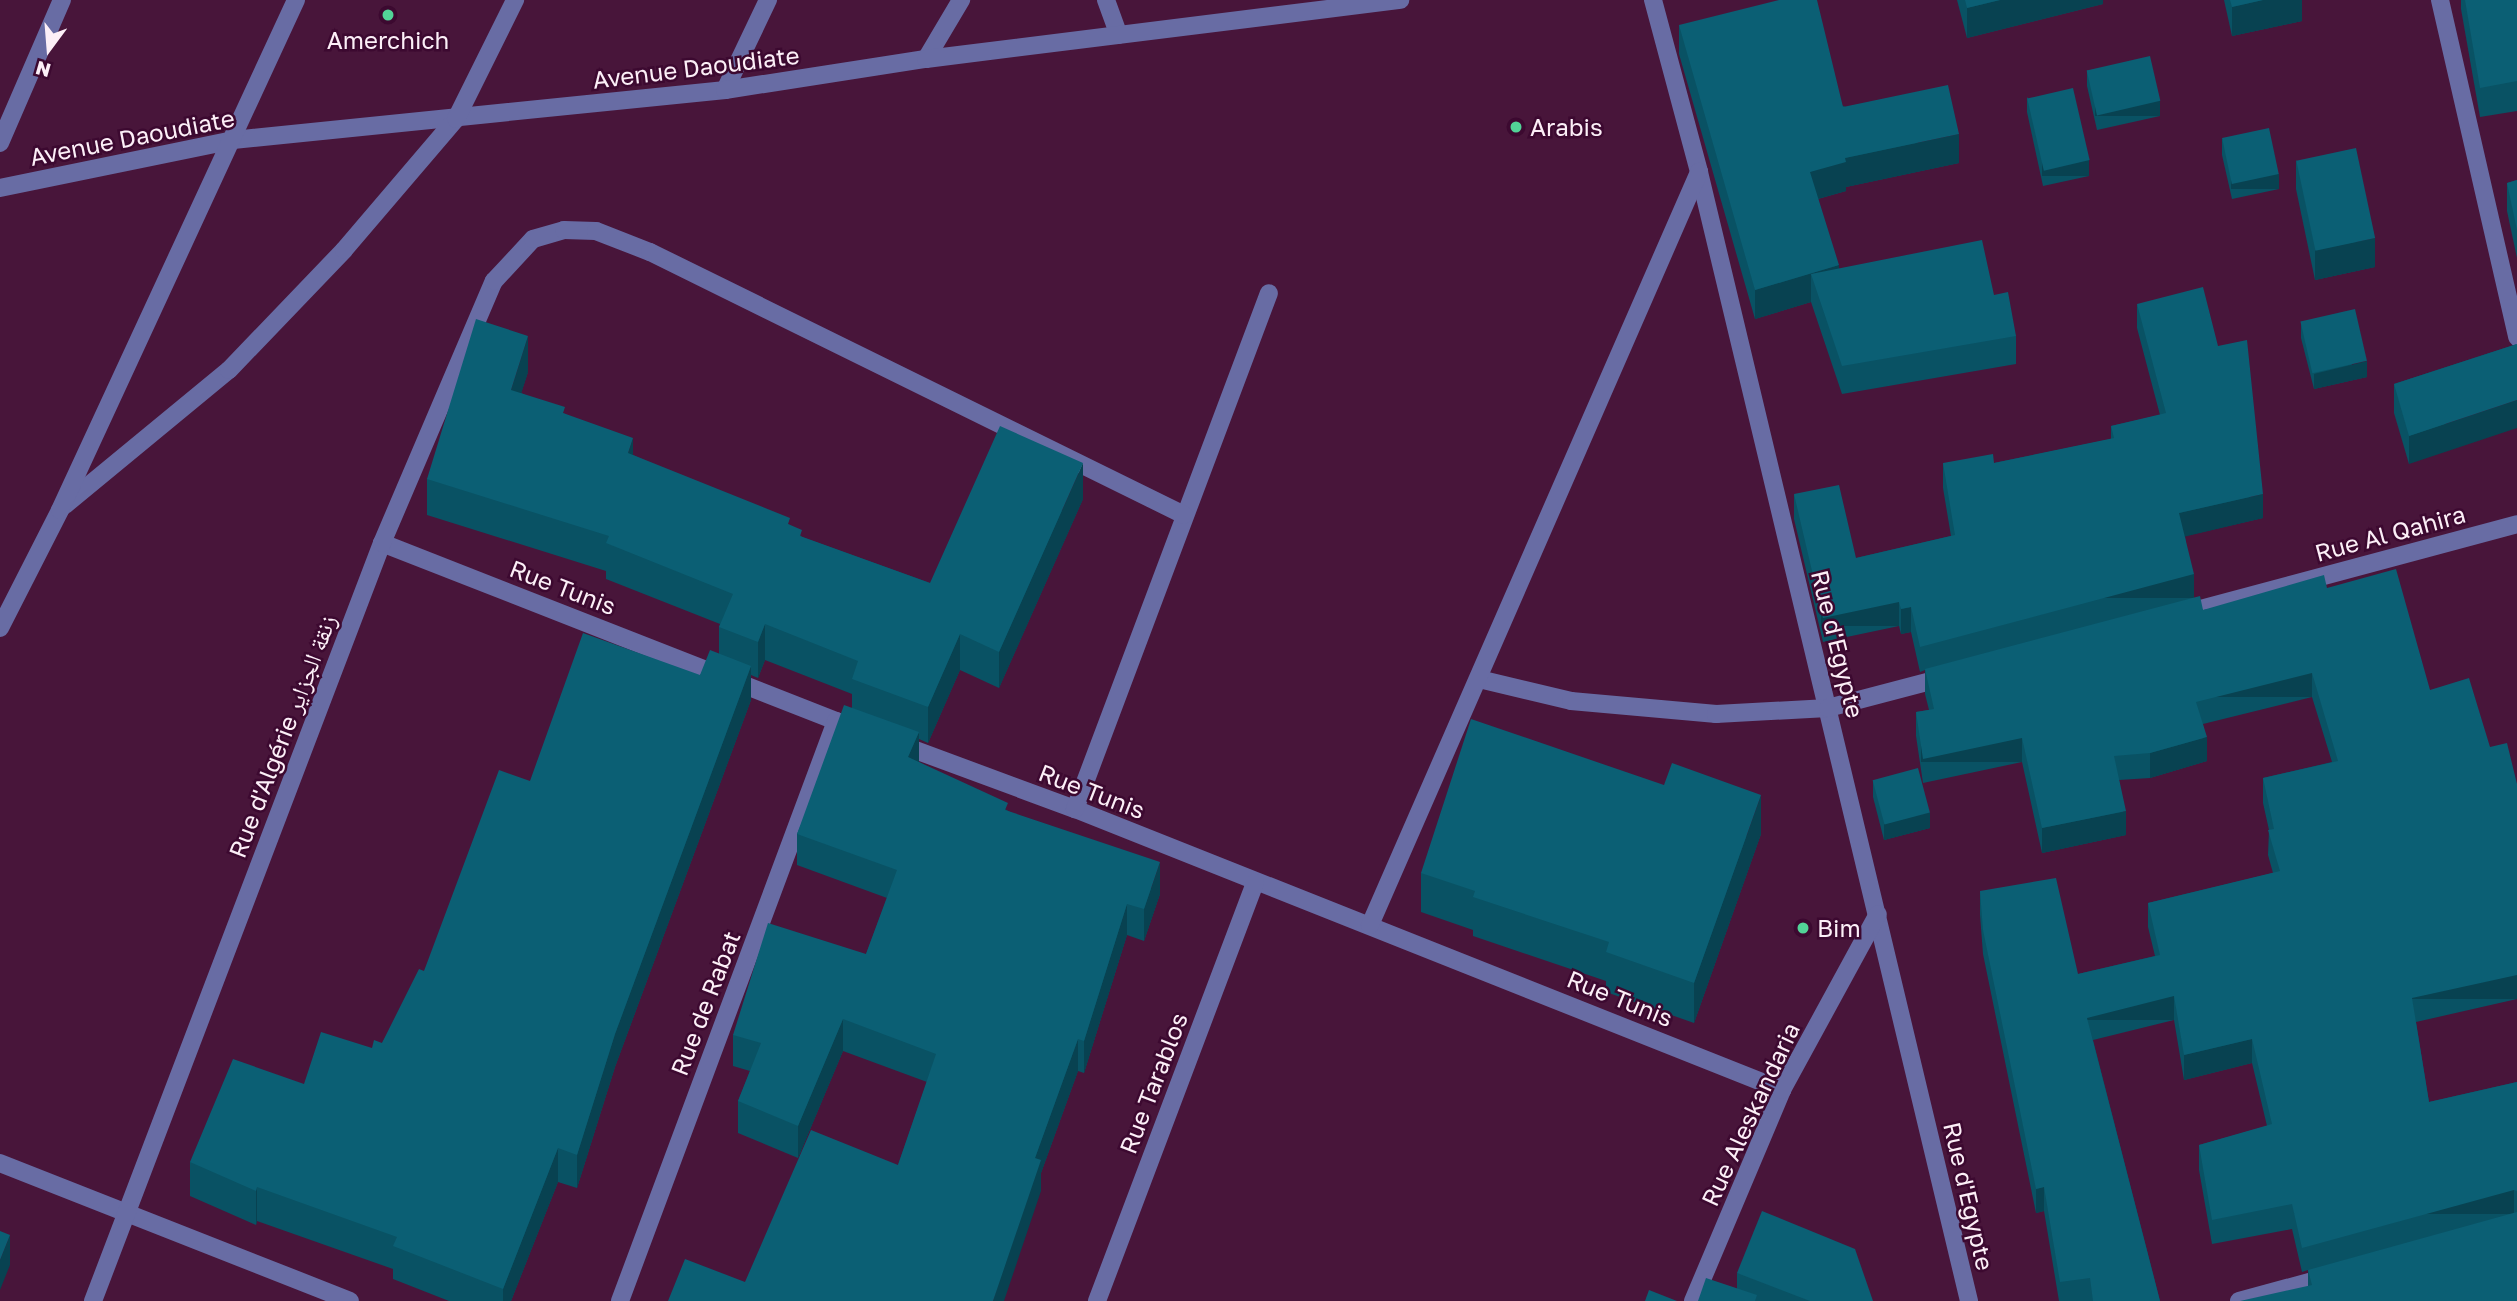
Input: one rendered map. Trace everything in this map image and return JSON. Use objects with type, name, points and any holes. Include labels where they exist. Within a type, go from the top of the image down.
[{"type":"street","points":[[0,143],[62,0]]},
{"type":"street","points":[[0,628],[60,509],[296,0]]},
{"type":"street","points":[[60,509],[229,370],[344,250],[456,120],[515,0]]},
{"type":"street","points":[[725,90],[768,0]]},
{"type":"street","points":[[926,59],[961,0]]},
{"type":"street","points":[[1106,0],[1119,35]]},
{"type":"street","name":"Avenue Daoudiate","points":[[0,188],[233,140],[456,120],[725,90],[926,59],[1400,0]]},
{"type":"street","name":"Rue d'Egypte","points":[[1653,0],[1699,172],[1969,1301]]},
{"type":"street","points":[[2440,0],[2517,337]]},
{"type":"street","points":[[1370,925],[1699,172]]},
{"type":"street","name":"Rue d'Algérie زنقة الجزاير","points":[[93,1301],[382,542],[494,281],[533,239],[564,230],[596,231],[650,252],[1184,515]]},
{"type":"street","points":[[1075,809],[1269,293]]},
{"type":"street","name":"Rue Al Qahira","points":[[2166,618],[2517,524]]},
{"type":"street","name":"Rue Tunis","points":[[382,542],[836,722],[1075,809],[1255,883],[1370,925],[1782,1090]]},
{"type":"street","points":[[1479,679],[1571,701],[1716,714],[1828,708],[1964,672]]},
{"type":"street","name":"Rue de Rabat","points":[[620,1301],[836,722]]},
{"type":"street","name":"Rue Tarablos","points":[[1097,1301],[1255,883]]},
{"type":"street","name":"Rue Aleskandaria","points":[[1693,1301],[1782,1090],[1878,914]]},
{"type":"street","points":[[0,1163],[349,1301]]},
{"type":"street","points":[[2239,1301],[2354,1270]]},
{"type":"building","points":[[1779,0],[1817,0],[1843,107],[1948,85],[1959,134],[1845,158],[1846,162],[1810,172],[1839,265],[1755,290],[1679,25]]},
{"type":"building","points":[[1965,0],[2000,0],[1967,8]]},
{"type":"building","points":[[2230,0],[2263,0],[2232,7]]},
{"type":"building","points":[[2465,0],[2517,0],[2517,81],[2480,88]]},
{"type":"building","points":[[2150,56],[2160,101],[2097,115],[2087,71]]},
{"type":"building","points":[[2073,88],[2090,160],[2044,171],[2027,99]]},
{"type":"building","points":[[2269,128],[2279,174],[2232,184],[2222,138]]},
{"type":"building","points":[[2356,148],[2375,238],[2315,251],[2296,161]]},
{"type":"building","points":[[2517,180],[2517,230],[2507,183]]},
{"type":"building","points":[[1982,240],[1994,295],[2008,292],[2016,336],[1842,366],[1811,274]]},
{"type":"building","points":[[2203,287],[2218,346],[2247,340],[2263,494],[2179,513],[2194,574],[1920,647],[1911,607],[1901,609],[1899,602],[1823,618],[1794,494],[1839,485],[1856,558],[1955,535],[1943,463],[1993,454],[1994,463],[2114,438],[2111,426],[2166,413],[2137,304]]},
{"type":"building","points":[[2355,309],[2367,361],[2312,373],[2300,322]]},
{"type":"building","points":[[476,319],[528,336],[511,390],[565,407],[563,413],[633,438],[628,453],[790,518],[788,524],[802,530],[800,536],[930,583],[1000,426],[1083,463],[999,652],[960,634],[928,707],[852,679],[858,661],[765,624],[758,642],[719,627],[733,594],[606,543],[609,536],[427,479]]},
{"type":"building","points":[[2517,344],[2517,400],[2409,436],[2394,384]]},
{"type":"building","points":[[2396,569],[2430,690],[2469,678],[2490,747],[2507,743],[2517,784],[2517,975],[2412,998],[2429,1102],[2517,1082],[2517,1191],[2302,1248],[2292,1204],[2212,1220],[2199,1145],[2272,1124],[2252,1039],[2184,1055],[2174,996],[2087,1018],[2160,1301],[2093,1301],[2090,1278],[2060,1282],[2044,1187],[2036,1189],[1983,930],[1980,891],[2056,878],[2078,974],[2160,955],[2148,903],[2280,871],[2268,830],[2274,829],[2263,778],[2338,761],[2312,673],[2196,702],[2207,737],[2150,753],[2114,756],[2126,811],[2042,828],[2022,738],[1923,759],[1916,712],[1934,709],[1925,669],[2200,596],[2203,610],[2324,575],[2327,588]]},
{"type":"building","points":[[583,633],[700,675],[710,650],[751,666],[615,1034],[577,1155],[558,1148],[503,1289],[393,1246],[397,1237],[257,1187],[256,1191],[190,1162],[233,1059],[304,1084],[321,1032],[372,1048],[374,1040],[382,1043],[419,969],[424,971],[499,770],[530,781]]},
{"type":"building","points":[[844,705],[919,732],[908,757],[1008,803],[1005,810],[1160,862],[1144,909],[1127,904],[1084,1041],[1078,1039],[1035,1158],[1041,1160],[993,1301],[668,1301],[685,1259],[745,1282],[811,1130],[898,1165],[936,1054],[843,1019],[798,1126],[738,1101],[761,1043],[733,1035],[768,923],[866,954],[897,870],[797,834]]},
{"type":"building","points":[[1471,719],[1664,785],[1672,763],[1761,795],[1694,983],[1606,952],[1609,942],[1473,897],[1475,891],[1421,873]]},
{"type":"building","points":[[1918,768],[1930,812],[1885,825],[1873,780]]},
{"type":"building","points":[[1762,1211],[1855,1249],[1873,1301],[1810,1301],[1737,1273]]},
{"type":"building","points":[[2517,1212],[2517,1301],[2240,1301],[2312,1285],[2308,1270]]},
{"type":"building","points":[[0,1231],[10,1235],[0,1260]]},
{"type":"building","points":[[1706,1278],[1757,1295],[1755,1301],[1698,1301]]},
{"type":"building","points":[[1649,1290],[1677,1301],[1645,1301]]},
{"type":"place","name":"Amerchich","points":[[388,15]]},
{"type":"place","name":"Arabis","points":[[1516,127]]},
{"type":"place","name":"Bim","points":[[1803,928]]}]
